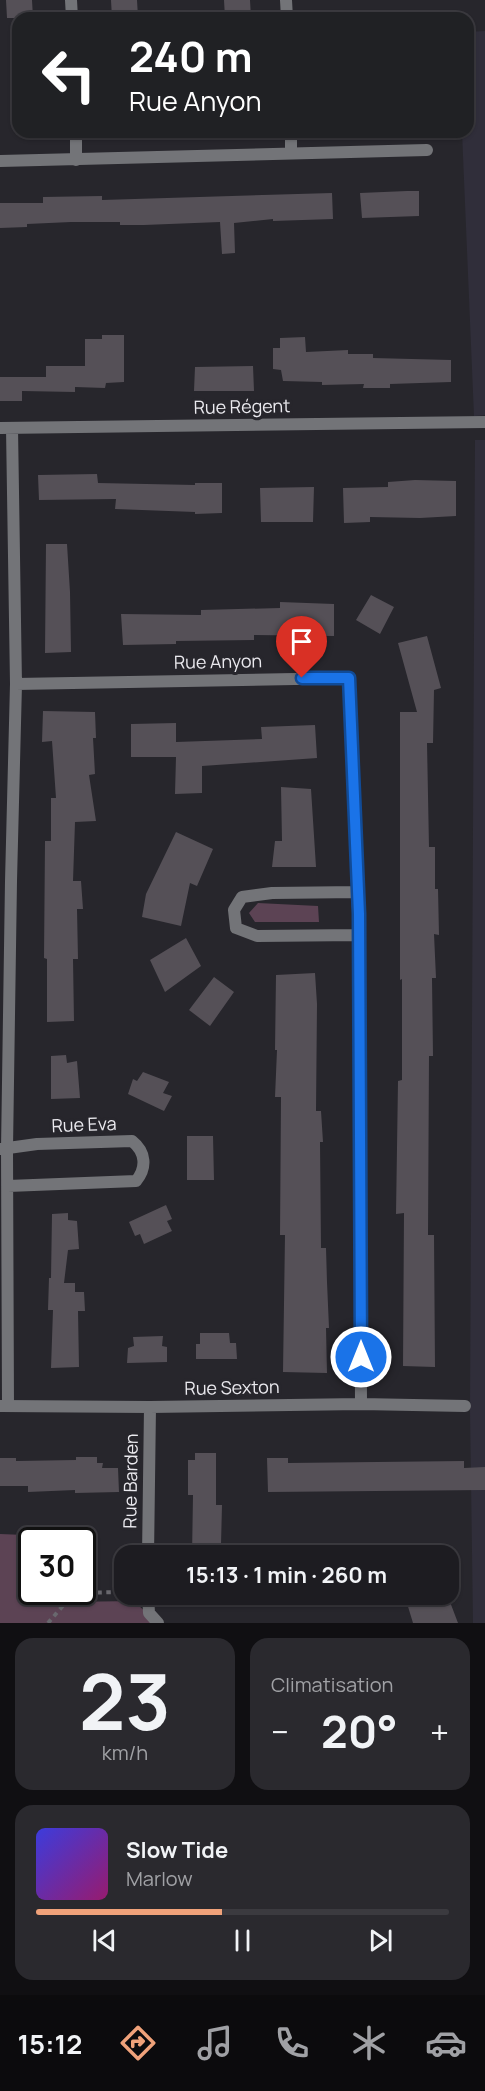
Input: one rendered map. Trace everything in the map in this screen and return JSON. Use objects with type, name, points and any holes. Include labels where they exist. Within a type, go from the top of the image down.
[{"type":"street","points":[[76,138],[76,159]]},
{"type":"street","points":[[291,138],[291,153]]},
{"type":"street","points":[[0,161],[427,150]]},
{"type":"street","name":"Rue Régent","points":[[6,428],[485,423]]},
{"type":"street","points":[[4,1406],[8,1186],[3,1149],[5,881],[16,684],[6,428]]},
{"type":"street","name":"Rue Anyon","points":[[16,684],[349,678],[359,935],[361,1404]]},
{"type":"street","points":[[358,892],[272,893],[242,897],[234,910],[236,928],[257,936],[359,935]]},
{"type":"street","name":"Rue Eva","points":[[3,1149],[37,1144],[132,1141],[139,1147],[145,1162],[142,1174],[136,1181],[8,1186]]},
{"type":"street","name":"Rue Sexton","points":[[4,1406],[150,1407],[361,1404],[465,1406]]},
{"type":"street","name":"Rue Barden","points":[[148,1545],[150,1407]]},
{"type":"street","points":[[149,1605],[149,1613],[158,1623]]},
{"type":"path","points":[[96,1592],[114,1592]]},
{"type":"path","points":[[48,1623],[63,1605]]},
{"type":"shaded area","points":[[485,31],[485,415],[474,416],[462,138],[474,138],[474,32]]},
{"type":"shaded area","points":[[475,440],[485,440],[485,1623],[473,1623],[470,1410]]},
{"type":"shaded area","points":[[258,903],[318,906],[319,922],[255,922],[249,913]]},
{"type":"shaded area","points":[[0,1534],[18,1535],[18,1605],[96,1605],[96,1602],[114,1601],[114,1605],[138,1605],[157,1623],[0,1623]]},
{"type":"building","points":[[6,0],[32,0],[33,12],[12,12],[12,18],[7,18]]},
{"type":"building","points":[[111,0],[137,0],[138,12],[112,12]]},
{"type":"building","points":[[224,0],[250,0],[251,12],[225,12]]},
{"type":"building","points":[[419,191],[419,216],[362,218],[360,193]]},
{"type":"building","points":[[332,193],[333,219],[273,221],[273,219],[234,223],[235,253],[222,254],[220,222],[120,225],[120,222],[71,222],[0,228],[0,203],[43,203],[43,197],[102,196],[102,200]]},
{"type":"building","points":[[102,335],[124,335],[124,382],[106,383],[105,388],[75,387],[75,392],[22,391],[22,401],[0,401],[0,377],[46,377],[46,366],[85,366],[85,339],[102,339]]},
{"type":"building","points":[[305,337],[306,352],[348,350],[348,354],[373,354],[373,358],[451,360],[451,382],[390,384],[390,388],[363,388],[364,384],[322,385],[322,382],[283,381],[281,370],[273,369],[273,348],[280,348],[280,338]]},
{"type":"building","points":[[253,366],[254,391],[194,391],[195,367]]},
{"type":"building","points":[[97,474],[98,483],[195,485],[195,483],[222,483],[222,513],[195,514],[195,512],[115,509],[116,499],[39,500],[38,475]]},
{"type":"building","points":[[456,481],[456,516],[370,517],[370,522],[344,523],[343,488],[388,487],[388,482]]},
{"type":"building","points":[[314,487],[313,522],[261,522],[260,488]]},
{"type":"building","points":[[46,544],[67,544],[71,652],[45,653]]},
{"type":"building","points":[[371,595],[394,607],[380,634],[356,620]]},
{"type":"building","points":[[280,602],[334,604],[334,636],[254,635],[254,640],[176,641],[176,644],[123,645],[121,614],[201,615],[201,610],[280,608]]},
{"type":"building","points":[[427,636],[441,688],[434,690],[433,743],[427,743],[429,847],[435,847],[435,889],[438,889],[439,935],[434,934],[436,978],[432,978],[433,1056],[429,1056],[428,1235],[434,1235],[435,1367],[403,1366],[404,1213],[396,1214],[398,1081],[402,1080],[400,712],[417,712],[398,643]]},
{"type":"building","points":[[43,711],[95,712],[96,738],[93,738],[95,774],[89,775],[96,821],[75,822],[73,881],[81,881],[83,909],[77,909],[78,959],[73,959],[74,1021],[47,1022],[47,959],[44,958],[45,841],[51,841],[51,798],[56,798],[52,741],[42,742]]},
{"type":"building","points":[[176,723],[176,742],[262,739],[261,727],[315,725],[317,758],[202,766],[202,793],[175,794],[176,757],[131,757],[131,724]]},
{"type":"building","points":[[281,787],[311,789],[316,867],[272,867],[275,841],[282,841]]},
{"type":"building","points":[[176,832],[213,849],[197,886],[190,883],[181,926],[142,917],[146,894]]},
{"type":"building","points":[[186,938],[201,966],[165,992],[150,960]]},
{"type":"building","points":[[315,973],[316,1111],[321,1111],[323,1142],[320,1142],[321,1248],[326,1248],[329,1328],[326,1328],[327,1373],[283,1372],[285,1235],[280,1235],[281,1097],[275,1097],[276,975]]},
{"type":"building","points":[[214,977],[234,992],[210,1026],[189,1010]]},
{"type":"building","points":[[66,1055],[67,1063],[77,1061],[80,1098],[51,1099],[51,1056]]},
{"type":"building","points":[[143,1072],[169,1082],[163,1093],[172,1096],[164,1111],[128,1094],[133,1079],[137,1081]]},
{"type":"building","points":[[187,1136],[213,1136],[214,1180],[187,1180]]},
{"type":"building","points":[[166,1205],[172,1219],[167,1221],[172,1231],[144,1244],[140,1234],[135,1236],[129,1222]]},
{"type":"building","points":[[68,1213],[68,1220],[77,1221],[79,1249],[68,1250],[64,1283],[75,1283],[75,1292],[84,1292],[85,1311],[78,1311],[79,1367],[51,1368],[53,1310],[48,1310],[52,1214]]},
{"type":"building","points":[[200,1333],[229,1333],[230,1343],[236,1343],[237,1359],[196,1359],[196,1344],[200,1344]]},
{"type":"building","points":[[163,1336],[162,1346],[167,1347],[167,1362],[127,1363],[128,1348],[134,1346],[133,1337]]},
{"type":"building","points":[[195,1453],[216,1453],[216,1505],[222,1505],[221,1545],[192,1545],[193,1495],[188,1495],[188,1460],[195,1460]]},
{"type":"building","points":[[76,1457],[97,1457],[97,1463],[103,1463],[102,1468],[118,1468],[119,1492],[75,1493],[75,1490],[28,1492],[28,1486],[0,1486],[0,1458],[16,1458],[16,1461],[76,1460]]},
{"type":"building","points":[[267,1458],[288,1458],[288,1463],[464,1461],[464,1468],[485,1467],[485,1490],[268,1492]]},
{"type":"building","points":[[408,1605],[451,1605],[458,1623],[413,1623]]},
{"type":"route","points":[[302,678],[349,678],[359,914],[361,1357]]}]
